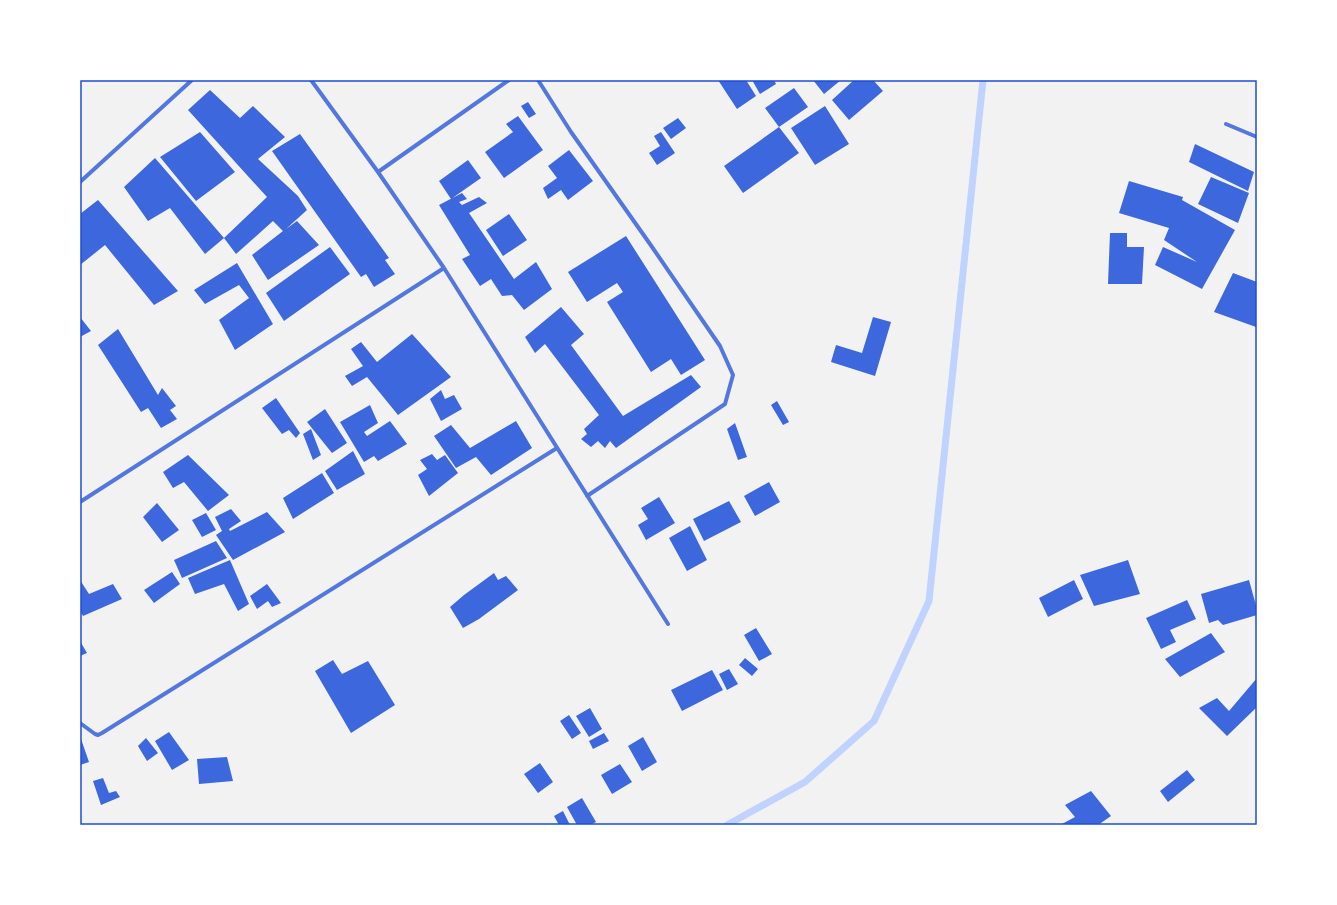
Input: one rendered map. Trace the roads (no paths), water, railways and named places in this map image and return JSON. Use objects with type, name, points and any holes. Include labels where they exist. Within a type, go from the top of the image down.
[{"type":"street","points":[[80,182],[192,80]]},
{"type":"street","points":[[311,80],[378,172],[444,268],[668,624]]},
{"type":"street","points":[[378,172],[509,80]]},
{"type":"street","points":[[538,80],[571,132],[720,346],[733,375],[725,404],[587,496]]},
{"type":"street","points":[[1226,124],[1257,137]]},
{"type":"street","points":[[80,502],[444,268]]},
{"type":"street","points":[[80,723],[95,734],[98,735],[102,733],[557,448]]},
{"type":"waterway","points":[[727,825],[805,782],[874,721],[929,601],[983,80]]}]
